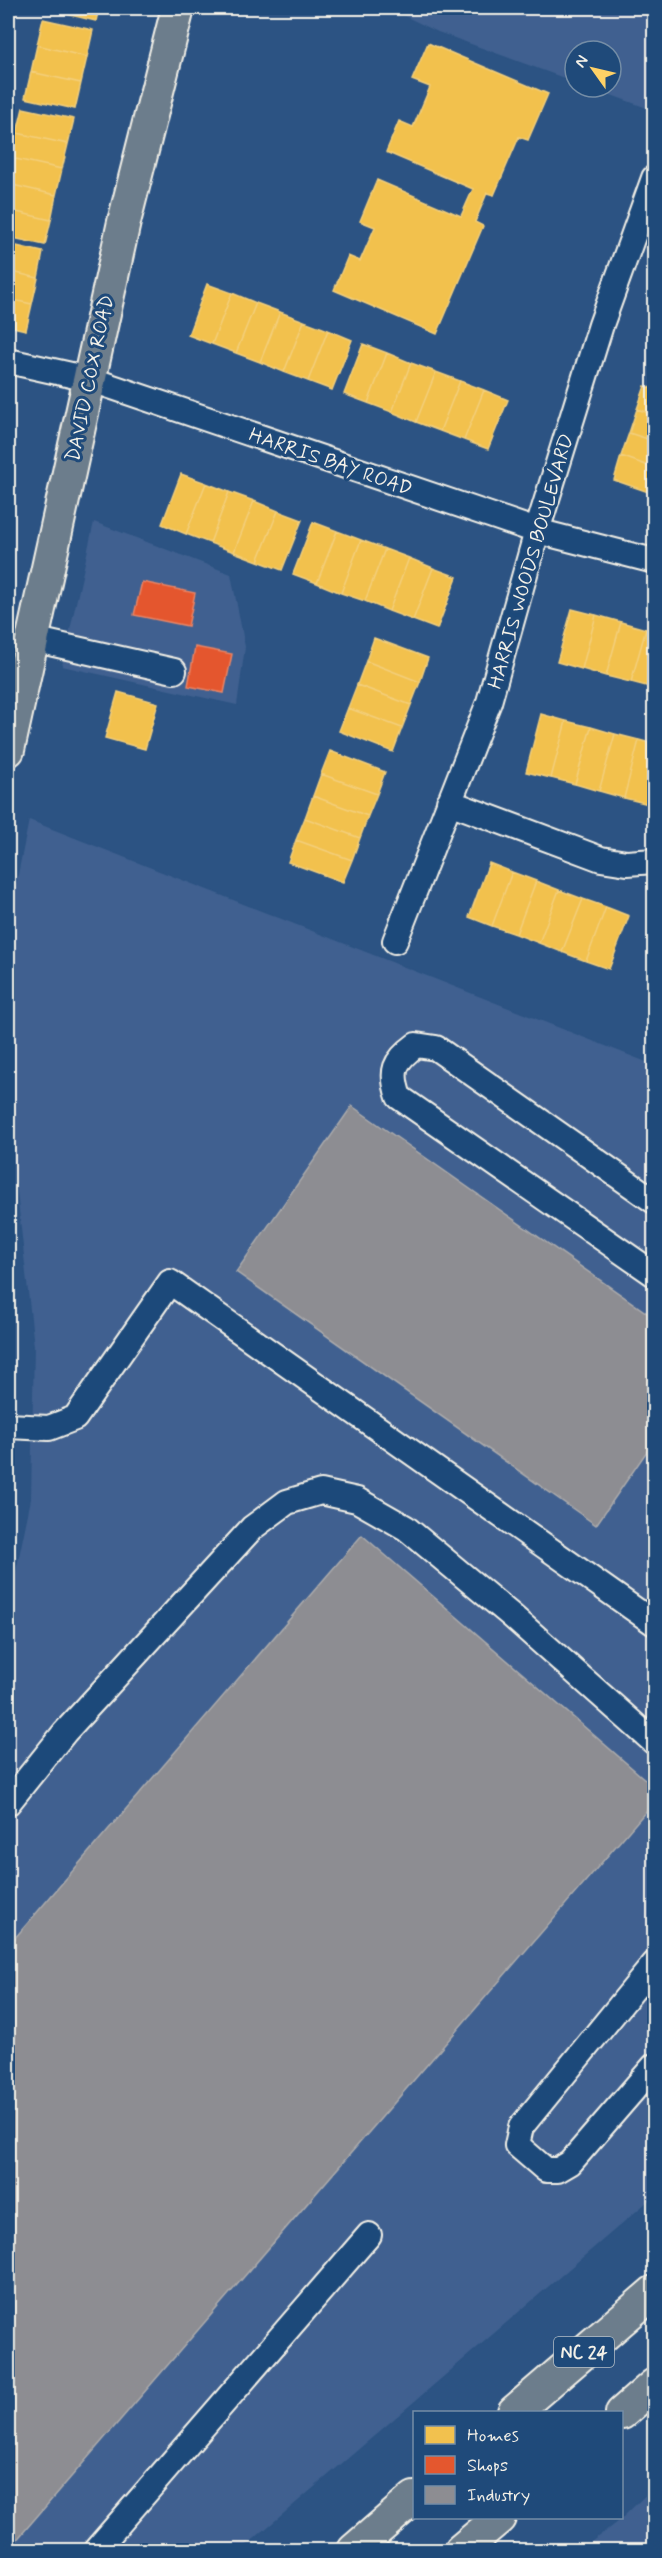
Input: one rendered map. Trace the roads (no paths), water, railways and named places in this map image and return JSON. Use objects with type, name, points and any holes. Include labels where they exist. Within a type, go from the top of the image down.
[{"type":"main road","name":"DAVID COX ROAD","points":[[8,750],[124,222],[178,8]]},
{"type":"main road","name":"NC 24","points":[[515,2411],[654,2292]]},
{"type":"main road","points":[[623,2411],[654,2385]]},
{"type":"main road","points":[[354,2550],[413,2499]]},
{"type":"main road","points":[[461,2550],[497,2519]]},
{"type":"street","name":"HARRIS WOODS BOULEVARD","points":[[395,941],[489,702],[537,531],[601,325],[654,178]]},
{"type":"street","name":"HARRIS BAY ROAD","points":[[8,362],[89,379],[537,531],[654,561]]},
{"type":"street","points":[[32,639],[174,671]]},
{"type":"street","points":[[449,802],[601,859],[627,863],[654,861]]},
{"type":"street","points":[[654,1201],[436,1048],[416,1045],[395,1067],[393,1081],[399,1097],[654,1274]]},
{"type":"street","points":[[8,1426],[49,1428],[75,1418],[170,1282],[654,1623]]},
{"type":"street","points":[[8,1803],[65,1732],[252,1528],[287,1502],[321,1492],[357,1500],[406,1528],[512,1616],[654,1742]]},
{"type":"street","points":[[654,1964],[521,2127],[517,2145],[546,2170],[558,2170],[570,2163],[654,2066]]},
{"type":"street","points":[[96,2550],[369,2235]]}]
